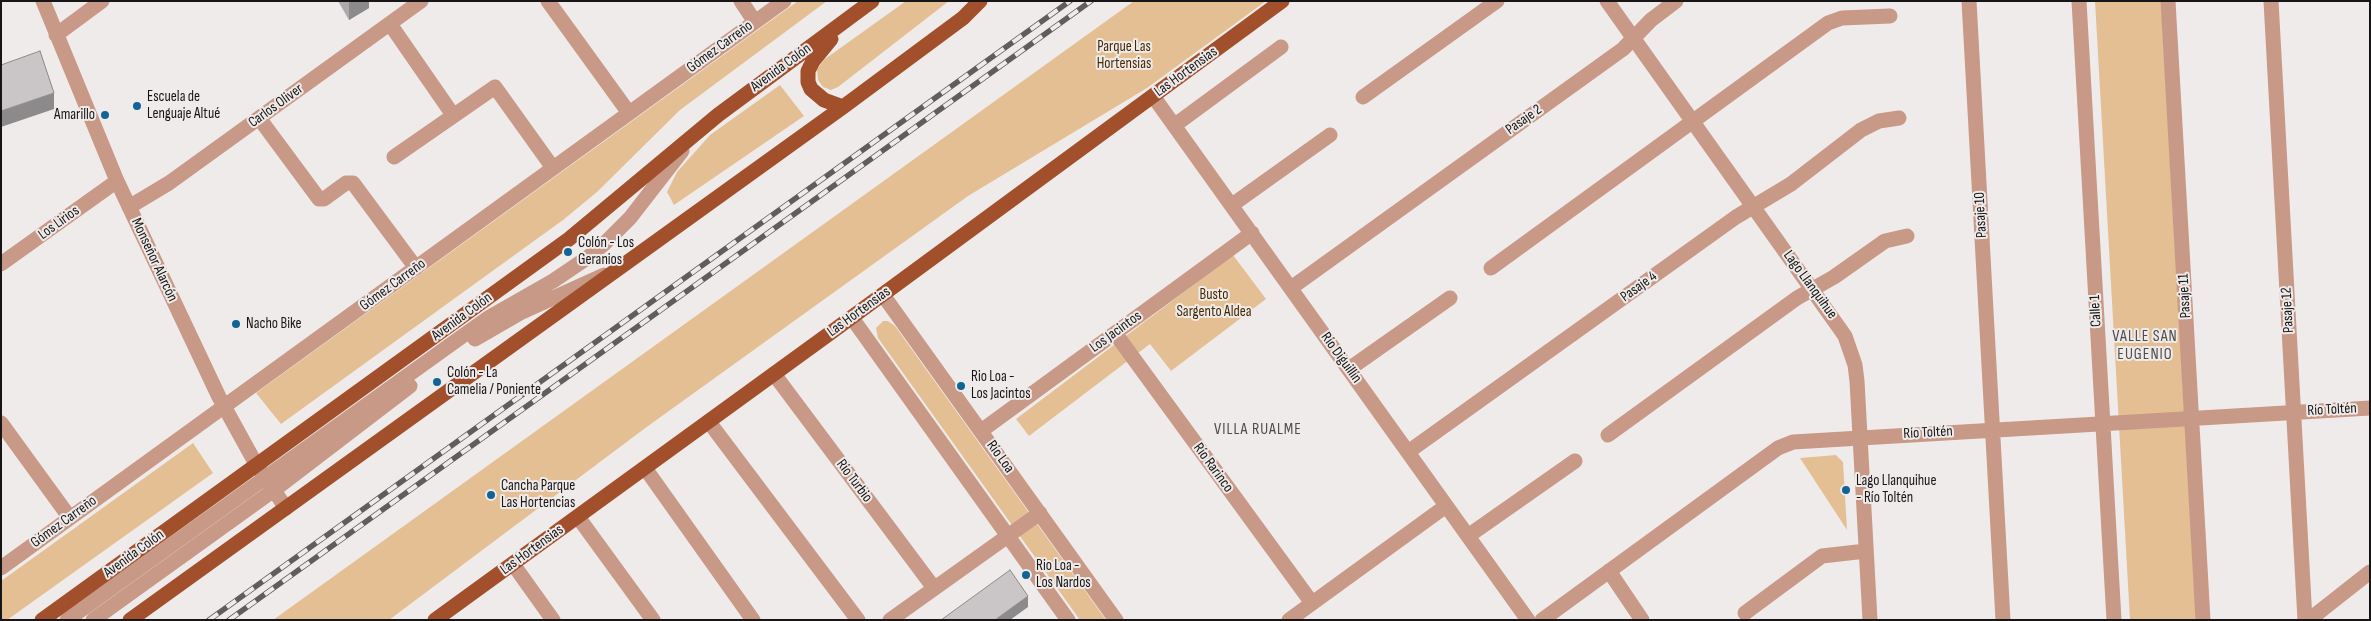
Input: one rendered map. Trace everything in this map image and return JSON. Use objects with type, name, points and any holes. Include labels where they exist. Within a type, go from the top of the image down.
[{"type":"main road","name":"Avenida Colón","points":[[42,620],[265,478],[589,224],[648,171],[718,115],[872,1]]},
{"type":"main road","points":[[130,620],[843,107],[963,18],[980,1]]},
{"type":"main road","name":"Las Hortensias","points":[[434,620],[852,318],[1282,1]]},
{"type":"main road","points":[[843,107],[824,100],[811,89],[808,82],[808,71],[813,61],[850,18]]},
{"type":"street","name":"Monseñor Alarcón","points":[[42,1],[128,207],[224,407],[265,478],[286,508]]},
{"type":"street","points":[[56,35],[102,1]]},
{"type":"street","name":"Carlos Oliver","points":[[128,207],[169,183],[421,1]]},
{"type":"street","points":[[548,1],[629,113]]},
{"type":"street","points":[[741,1],[755,22]]},
{"type":"street","name":"Gómez Carreño","points":[[1,568],[784,1]]},
{"type":"street","points":[[1363,97],[1497,1]]},
{"type":"street","name":"Lago Llanquihue","points":[[1607,1],[1837,322],[1850,350],[1857,380],[1870,620]]},
{"type":"street","name":"Pasaje 2","points":[[1291,288],[1622,49],[1651,20],[1676,1]]},
{"type":"street","name":"Pasaje 10","points":[[1969,1],[2003,620]]},
{"type":"street","name":"Calle 1","points":[[2079,1],[2114,620]]},
{"type":"street","name":"Pasaje 11","points":[[2168,1],[2203,620]]},
{"type":"street","name":"Pasaje 12","points":[[2271,1],[2306,620]]},
{"type":"street","points":[[1492,268],[1828,23],[1842,18],[1890,16]]},
{"type":"street","points":[[390,24],[453,115]]},
{"type":"street","points":[[1174,125],[1281,47]]},
{"type":"street","points":[[394,157],[495,87],[553,168]]},
{"type":"street","name":"Río Diguillín","points":[[1153,96],[1528,620]]},
{"type":"street","points":[[67,620],[464,334],[553,281],[604,244],[630,218],[679,154],[718,115]]},
{"type":"street","points":[[259,118],[319,199],[323,200],[346,183],[353,182],[416,268]]},
{"type":"street","name":"Pasaje 4","points":[[1408,452],[1754,206],[1791,184],[1861,130],[1879,121],[1899,118]]},
{"type":"street","points":[[1232,205],[1330,135]]},
{"type":"street","name":"Los Lirios","points":[[1,264],[117,181]]},
{"type":"street","name":"Los Jacintos","points":[[981,431],[1252,233]]},
{"type":"street","points":[[1608,435],[1813,289],[1884,241],[1907,236]]},
{"type":"street","points":[[93,620],[265,478],[476,338],[520,313],[617,270]]},
{"type":"street","name":"Río Loa","points":[[883,295],[1116,620]]},
{"type":"street","points":[[1349,369],[1450,298]]},
{"type":"street","points":[[852,318],[1068,620]]},
{"type":"street","name":"Río Rarinco","points":[[1115,333],[1312,603]]},
{"type":"street","name":"Río Turbio","points":[[774,374],[934,588]]},
{"type":"street","name":"Río Toltén","points":[[1542,620],[1778,448],[1793,442],[2370,408]]},
{"type":"street","points":[[1,422],[70,518]]},
{"type":"street","points":[[709,422],[858,620]]},
{"type":"street","points":[[1468,536],[1575,461]]},
{"type":"street","points":[[645,468],[753,620]]},
{"type":"street","points":[[1289,620],[1446,506]]},
{"type":"street","points":[[890,620],[1040,513]]},
{"type":"street","points":[[578,517],[653,620]]},
{"type":"street","points":[[1744,613],[1822,556],[1866,551]]},
{"type":"street","points":[[513,564],[553,620]]},
{"type":"street","points":[[1609,571],[1642,620]]},
{"type":"street","points":[[2310,620],[2370,572]]},
{"type":"green space","points":[[798,1],[827,1],[680,110],[597,192],[563,220],[281,424],[256,393]]},
{"type":"green space","points":[[906,1],[949,1],[838,87],[831,90],[823,87],[818,80],[817,69],[825,59]]},
{"type":"green space","name":"Parque Las Hortensias","points":[[1134,1],[1266,1],[1147,88],[968,196],[648,426],[389,620],[273,620]]},
{"type":"green space","points":[[2095,1],[2161,1],[2196,620],[2130,620]]},
{"type":"green space","points":[[780,85],[804,116],[674,205],[667,192],[677,172],[710,135]]},
{"type":"green space","name":"Busto Sargento Aldea","points":[[1233,255],[1266,299],[1171,371],[1150,344],[1029,436],[1016,419]]},
{"type":"green space","points":[[883,321],[888,321],[895,326],[1106,620],[1080,620],[878,338],[876,328]]},
{"type":"green space","points":[[193,443],[213,473],[7,620],[1,620],[1,581]]},
{"type":"green space","points":[[1836,455],[1843,462],[1847,530],[1800,458]]},
{"type":"building","points":[[40,51],[54,93],[1,111],[1,65]]},
{"type":"building","points":[[1010,570],[1028,596],[995,620],[941,620]]},
{"type":"railway","points":[[209,620],[1070,1]]},
{"type":"railway","points":[[229,620],[1091,1]]},
{"type":"place","name":"Escuela de Lenguaje Altué","points":[[137,106]]},
{"type":"place","name":"Amarillo","points":[[105,115]]},
{"type":"place","name":"Colón - Los Geranios","points":[[568,252]]},
{"type":"place","name":"Nacho Bike","points":[[236,324]]},
{"type":"place","name":"Colón - La Camelia / Poniente","points":[[437,382]]},
{"type":"place","name":"Rio Loa - Los Jacintos","points":[[961,386]]},
{"type":"place","name":"Lago Llanquihue - Río Toltén","points":[[1846,490]]},
{"type":"place","name":"Cancha Parque Las Hortencias","points":[[491,495]]},
{"type":"place","name":"Rio Loa - Los Nardos","points":[[1026,575]]},
{"type":"district","name":"VALLE SAN EUGENIO","points":[[2145,346]]},
{"type":"district","name":"VILLA RUALME","points":[[1258,430]]}]
